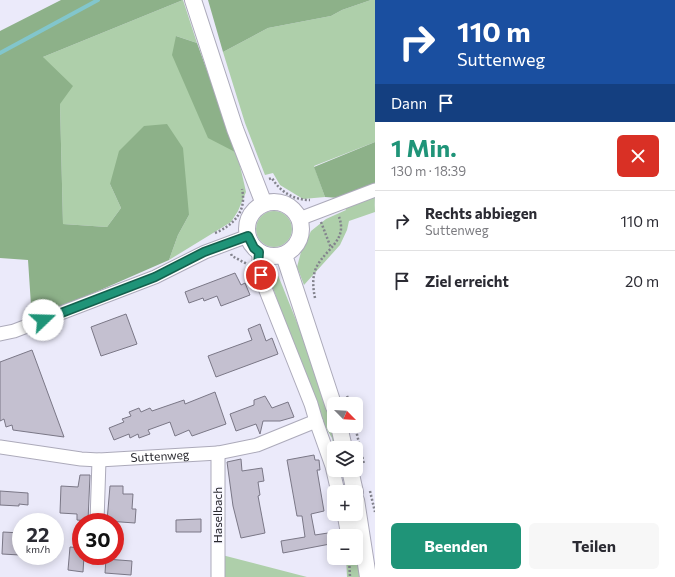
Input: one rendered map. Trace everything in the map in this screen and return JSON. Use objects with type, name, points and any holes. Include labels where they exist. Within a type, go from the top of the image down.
[{"type":"street","points":[[193,0],[235,129],[264,204]]},
{"type":"street","points":[[299,219],[375,190]]},
{"type":"street","points":[[259,259],[267,256],[276,257],[284,255],[293,249],[299,241],[301,223],[297,214],[290,207],[282,203],[273,202],[264,204],[252,214],[248,221],[248,236],[259,259],[263,283],[311,404],[332,466],[336,485]]},
{"type":"street","points":[[0,334],[14,331],[155,277],[204,252],[248,236]]},
{"type":"street","points":[[284,255],[331,397]]},
{"type":"street","name":"Suttenweg","points":[[0,447],[81,459],[99,460],[218,453],[257,445],[316,421]]},
{"type":"street","name":"Haselbach","points":[[218,453],[218,577]]},
{"type":"street","points":[[97,513],[99,460]]},
{"type":"street","points":[[359,521],[368,577]]},
{"type":"path","points":[[209,236],[225,229],[232,223],[244,203],[241,188],[272,178],[276,185],[286,194],[303,200],[310,200],[317,212],[331,248]]},
{"type":"path","points":[[316,304],[313,290],[314,275],[322,258],[340,236],[342,230],[342,224],[335,205]]},
{"type":"path","points":[[344,390],[347,397]]},
{"type":"path","points":[[349,565],[350,577]]},
{"type":"green space","points":[[61,0],[183,0],[43,57],[73,86],[60,104],[63,224],[107,227],[121,208],[110,184],[119,151],[144,126],[167,124],[183,148],[189,215],[178,235],[169,260],[32,320],[28,260],[0,258],[0,31]]},
{"type":"green space","points":[[183,0],[197,43],[176,36],[237,153],[246,192],[238,211],[231,222],[169,260],[178,235],[189,215],[110,184],[121,208],[107,227],[63,224],[60,104],[43,57]]},
{"type":"green space","points":[[208,0],[371,0],[342,10],[331,16],[268,28],[223,52]]},
{"type":"green space","points":[[375,0],[375,142],[314,166],[325,197],[303,199],[280,185],[273,173],[265,175],[245,123],[223,52],[268,28],[331,16],[342,10]]},
{"type":"green space","points":[[176,36],[197,43],[237,153],[208,138],[172,55]]},
{"type":"green space","points":[[375,142],[375,205],[374,188],[339,198],[325,197],[314,167]]},
{"type":"green space","points":[[374,187],[375,212],[349,221],[347,230],[340,245],[304,285],[297,267],[301,252],[311,231],[326,219],[346,210],[339,198]]},
{"type":"green space","points":[[278,211],[287,216],[291,222],[291,236],[287,242],[278,247],[270,247],[261,242],[257,236],[256,225],[261,216],[267,212]]},
{"type":"green space","points":[[264,263],[277,273],[306,345],[327,403],[327,429],[318,414]]},
{"type":"green space","points":[[329,433],[335,433],[337,441],[333,441]]},
{"type":"green space","points":[[222,555],[307,577],[223,577]]},
{"type":"green space","points":[[346,565],[361,565],[363,577],[347,577]]},
{"type":"building","points":[[235,273],[241,285],[245,283],[250,295],[221,306],[217,296],[204,301],[203,298],[189,303],[185,292]]},
{"type":"building","points":[[126,314],[137,344],[101,356],[91,327]]},
{"type":"building","points":[[260,324],[266,341],[272,338],[278,354],[216,377],[208,356],[252,340],[248,329]]},
{"type":"building","points":[[32,350],[64,437],[13,430],[12,425],[6,427],[4,419],[0,421],[0,362]]},
{"type":"building","points":[[215,392],[226,424],[192,436],[189,430],[175,436],[170,422],[148,430],[150,434],[139,438],[138,434],[130,438],[129,434],[114,440],[109,428],[124,422],[122,419],[131,416],[129,412],[139,408],[141,412],[150,408],[152,411],[184,400],[185,404]]},
{"type":"building","points":[[265,396],[272,408],[288,402],[294,417],[280,421],[263,421],[260,434],[256,424],[236,431],[230,414],[254,405],[254,400]]},
{"type":"building","points":[[314,455],[315,460],[319,460],[320,470],[317,470],[324,511],[311,514],[315,535],[327,533],[327,545],[283,553],[281,541],[305,537],[302,516],[297,516],[287,460]]},
{"type":"building","points":[[241,459],[242,471],[262,468],[264,481],[258,482],[260,495],[258,496],[265,533],[241,538],[233,506],[227,462]]},
{"type":"building","points":[[80,475],[90,475],[88,513],[60,513],[61,486],[78,487]]},
{"type":"building","points":[[110,486],[123,486],[123,494],[133,494],[132,509],[136,509],[135,523],[124,522],[124,513],[108,513]]},
{"type":"building","points":[[0,491],[28,493],[28,505],[0,505]]},
{"type":"building","points":[[201,519],[201,532],[176,532],[176,520]]},
{"type":"building","points":[[3,532],[12,532],[12,555],[2,554]]},
{"type":"building","points":[[70,547],[72,547],[72,565],[83,565],[83,572],[68,570]]},
{"type":"building","points":[[124,560],[132,561],[131,575],[105,573],[106,565],[124,565]]},
{"type":"waterway","points":[[0,53],[98,0]]},
{"type":"route","points":[[43,320],[155,277],[204,252],[248,236],[254,248],[259,252],[258,266],[261,275]]}]
